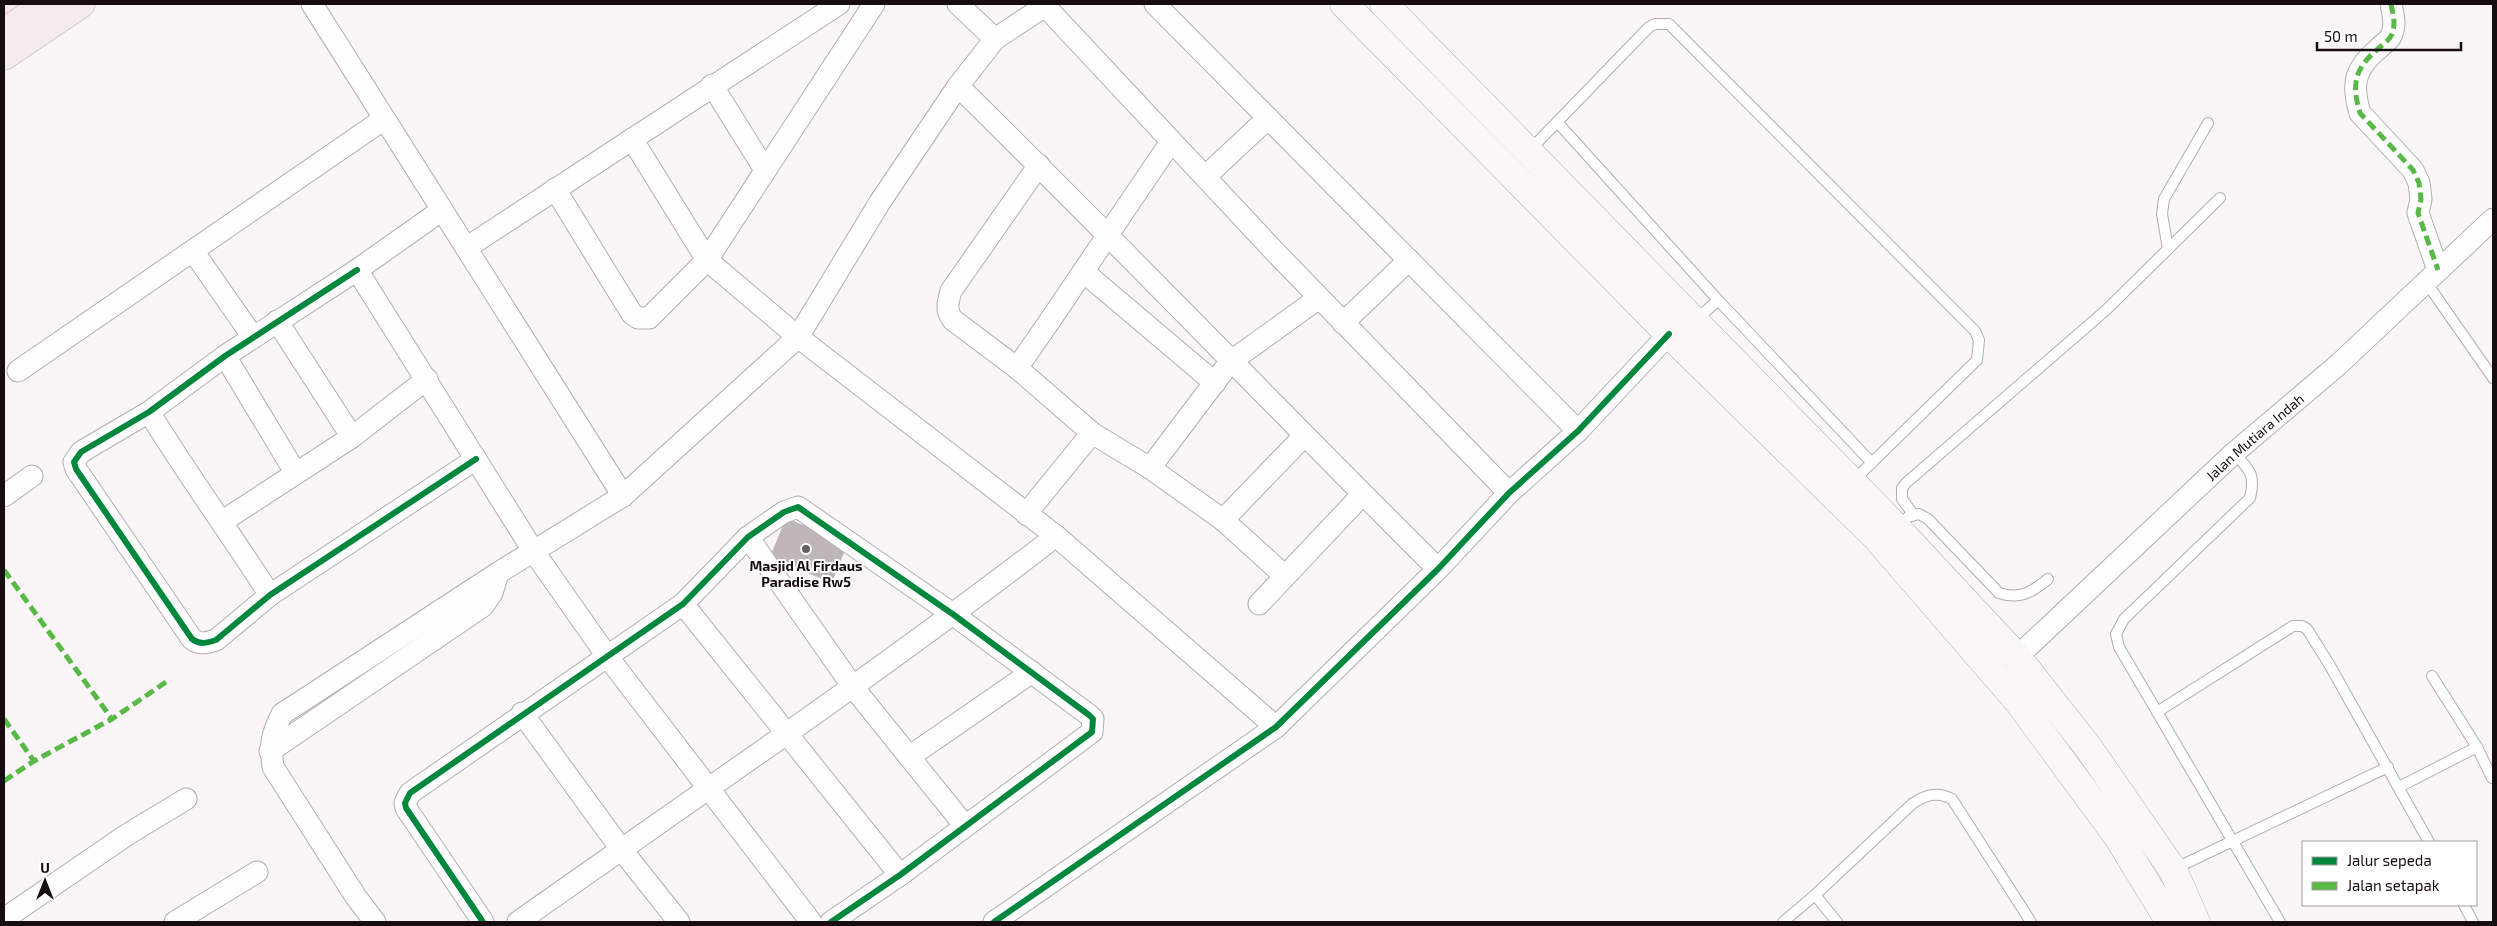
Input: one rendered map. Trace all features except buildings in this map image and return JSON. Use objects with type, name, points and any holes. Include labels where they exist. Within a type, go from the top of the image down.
[{"type":"highway","points":[[4,32],[47,4]]},
{"type":"highway","points":[[4,56],[81,4]]},
{"type":"main road","points":[[1344,4],[1669,334],[1894,525],[2018,701],[2118,837],[2170,922]]},
{"type":"main road","points":[[1384,4],[1894,525],[2016,657],[2088,747],[2173,870],[2196,922]]},
{"type":"main road","points":[[2118,837],[2140,822]]},
{"type":"street","points":[[312,4],[623,496]]},
{"type":"street","points":[[466,248],[712,85],[839,4]]},
{"type":"street","points":[[555,189],[632,314],[638,318],[649,318],[707,260],[874,4]]},
{"type":"street","points":[[958,4],[995,39]]},
{"type":"street","points":[[1155,4],[1578,431]]},
{"type":"street","points":[[2391,4],[2395,25],[2392,37],[2360,66],[2356,77],[2357,104],[2360,113],[2413,170],[2419,183],[2421,199],[2418,213],[2432,276]]},
{"type":"street","points":[[375,922],[356,897],[273,768],[270,751],[272,733],[282,714],[498,574],[623,496],[798,337],[880,202],[958,86],[995,39],[1046,5],[1171,142],[1319,298],[1509,493]]},
{"type":"street","points":[[712,85],[765,170]]},
{"type":"street","points":[[958,86],[1108,233],[1230,362],[1438,569]]},
{"type":"street","points":[[1205,177],[1268,118]]},
{"type":"street","points":[[18,371],[384,119]]},
{"type":"street","points":[[632,138],[707,260],[798,337],[1056,536],[1276,727]]},
{"type":"street","points":[[1017,368],[1085,272],[1108,233],[1171,142]]},
{"type":"street","points":[[1039,165],[951,291],[947,303],[948,313],[953,320],[1017,368],[1092,433],[1150,468],[1222,520],[1285,576]]},
{"type":"street","points":[[442,210],[357,270],[225,356],[149,412],[81,452],[74,462],[76,469],[192,639],[198,643],[216,640],[270,594],[476,459]]},
{"type":"street","name":"Jalan Mutiara Indah","points":[[2016,657],[2234,452],[2339,364],[2493,219]]},
{"type":"street","points":[[193,251],[253,337]]},
{"type":"street","points":[[1343,323],[1409,260]]},
{"type":"street","points":[[357,270],[534,552],[607,656],[811,922]]},
{"type":"street","points":[[1085,272],[1214,383]]},
{"type":"street","points":[[1150,468],[1230,362],[1319,298]]},
{"type":"street","points":[[277,321],[352,437]]},
{"type":"street","points":[[994,922],[1276,727],[1438,569],[1509,493],[1578,431],[1669,334]]},
{"type":"street","points":[[225,356],[295,472]]},
{"type":"street","points":[[223,522],[295,472],[352,437],[427,379]]},
{"type":"street","points":[[149,412],[186,472],[223,522],[270,594]]},
{"type":"street","points":[[1026,514],[1092,433]]},
{"type":"street","points":[[1222,520],[1304,436]]},
{"type":"street","points":[[4,496],[32,476]]},
{"type":"street","points":[[1260,604],[1362,495]]},
{"type":"street","points":[[483,922],[406,808],[405,803],[410,793],[522,713],[683,604],[748,537],[784,512],[798,507],[954,615],[1089,714],[1093,719],[1092,732],[900,875],[831,922]]},
{"type":"street","points":[[518,922],[854,687],[954,615],[1056,536]]},
{"type":"street","points":[[748,537],[854,687],[965,826]]},
{"type":"street","points":[[683,604],[900,875]]},
{"type":"street","points":[[909,757],[1032,672]]},
{"type":"street","points":[[522,713],[676,921]]},
{"type":"street","points":[[7,917],[128,834],[186,799]]},
{"type":"street","points":[[175,922],[257,872]]},
{"type":"lane","points":[[1529,152],[1649,27],[1655,24],[1669,24],[1975,331],[1979,340],[1977,360],[1852,482]]},
{"type":"lane","points":[[1558,123],[1718,300],[1872,463]]},
{"type":"lane","points":[[2168,249],[2162,214],[2164,199],[2208,123]]},
{"type":"lane","points":[[1894,525],[1902,499],[1901,493],[1906,483],[2097,317],[2220,198]]},
{"type":"lane","points":[[2432,276],[2493,378]]},
{"type":"lane","points":[[1695,322],[1718,300]]},
{"type":"lane","points":[[2234,452],[2250,471],[2254,484],[2250,498],[2124,619],[2117,631],[2119,646],[2231,842],[2280,922]]},
{"type":"lane","points":[[1894,525],[1923,515],[1999,593],[2015,596],[2025,595],[2048,579]]},
{"type":"lane","points":[[2157,712],[2293,626],[2302,626],[2307,629],[2329,664],[2428,841]]},
{"type":"lane","points":[[2432,676],[2477,747],[2492,778]]},
{"type":"lane","points":[[2399,787],[2477,747]]},
{"type":"lane","points":[[2173,870],[2388,767]]},
{"type":"lane","points":[[1783,922],[1815,896],[1912,804],[1923,796],[1943,794],[1952,799],[2031,922]]},
{"type":"lane","points":[[1815,896],[1836,922]]},
{"type":"lane","points":[[2465,906],[2474,922]]},
{"type":"shaded area","points":[[4,4],[49,4],[4,34]]},
{"type":"marked path","points":[[2391,4],[2394,23],[2392,34],[2360,69],[2356,85],[2357,102],[2360,113],[2413,170],[2419,183],[2421,199],[2418,213],[2438,270]]},
{"type":"marked path","points":[[4,570],[112,719]]},
{"type":"marked path","points":[[4,781],[34,761],[112,719],[166,682]]},
{"type":"marked path","points":[[4,719],[34,761]]},
{"type":"cycle path","points":[[357,270],[225,356],[149,412],[81,452],[74,462],[76,469],[192,639],[204,643],[216,640],[270,595],[476,459]]},
{"type":"cycle path","points":[[994,922],[1276,727],[1438,569],[1509,493],[1578,431],[1669,334]]},
{"type":"cycle path","points":[[483,922],[406,808],[405,803],[410,793],[683,604],[748,537],[784,512],[798,507],[954,615],[1093,719],[1092,732],[900,875],[831,922]]},
{"type":"place","name":"Masjid Al Firdaus Paradise Rw5","points":[[806,549]]}]
